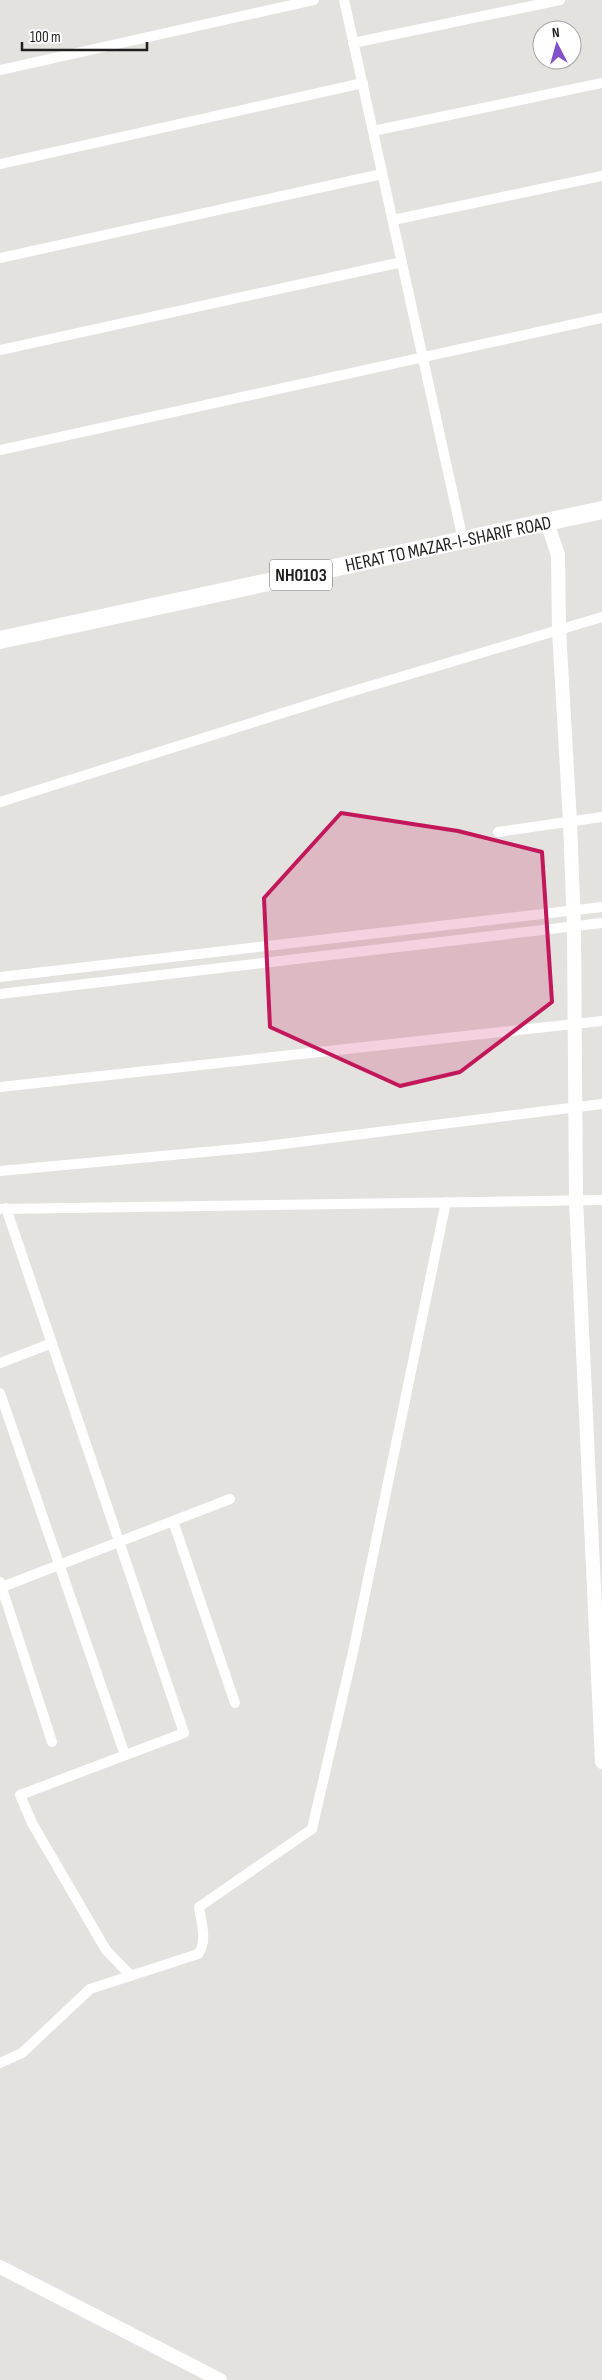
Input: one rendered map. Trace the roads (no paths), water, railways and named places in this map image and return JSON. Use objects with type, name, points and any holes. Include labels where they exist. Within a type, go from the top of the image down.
[{"type":"highway","name":"HERAT TO MAZAR-I-SHARIF ROAD","points":[[0,640],[602,510]]},
{"type":"street","points":[[0,70],[314,0]]},
{"type":"street","points":[[344,0],[463,540]]},
{"type":"street","points":[[354,43],[560,0]]},
{"type":"street","points":[[0,164],[362,83]]},
{"type":"street","points":[[373,130],[602,83]]},
{"type":"street","points":[[0,258],[382,174]]},
{"type":"street","points":[[393,220],[602,176]]},
{"type":"street","points":[[0,350],[402,262]]},
{"type":"street","points":[[0,450],[602,318]]},
{"type":"street","points":[[547,522],[558,556],[570,822],[574,928],[576,1200],[602,1762]]},
{"type":"street","points":[[0,802],[340,695],[602,617]]},
{"type":"street","points":[[498,832],[602,817]]},
{"type":"street","points":[[0,977],[602,907]]},
{"type":"street","points":[[0,994],[574,928],[602,923]]},
{"type":"street","points":[[0,1087],[602,1021]]},
{"type":"street","points":[[0,1172],[259,1147],[602,1104]]},
{"type":"street","points":[[131,1976],[106,1950],[32,1823],[20,1795],[184,1733],[52,1343],[3,1209],[602,1200]]},
{"type":"street","points":[[0,2062],[22,2053],[90,1990],[198,1954],[202,1949],[203,1934],[199,1907],[312,1829],[353,1652],[446,1202]]},
{"type":"street","points":[[0,1363],[52,1343]]},
{"type":"street","points":[[0,1393],[5,1422],[59,1564],[125,1755]]},
{"type":"street","points":[[52,1742],[1,1585],[230,1499]]},
{"type":"street","points":[[173,1521],[235,1703]]},
{"type":"street","points":[[0,2267],[220,2380]]}]
